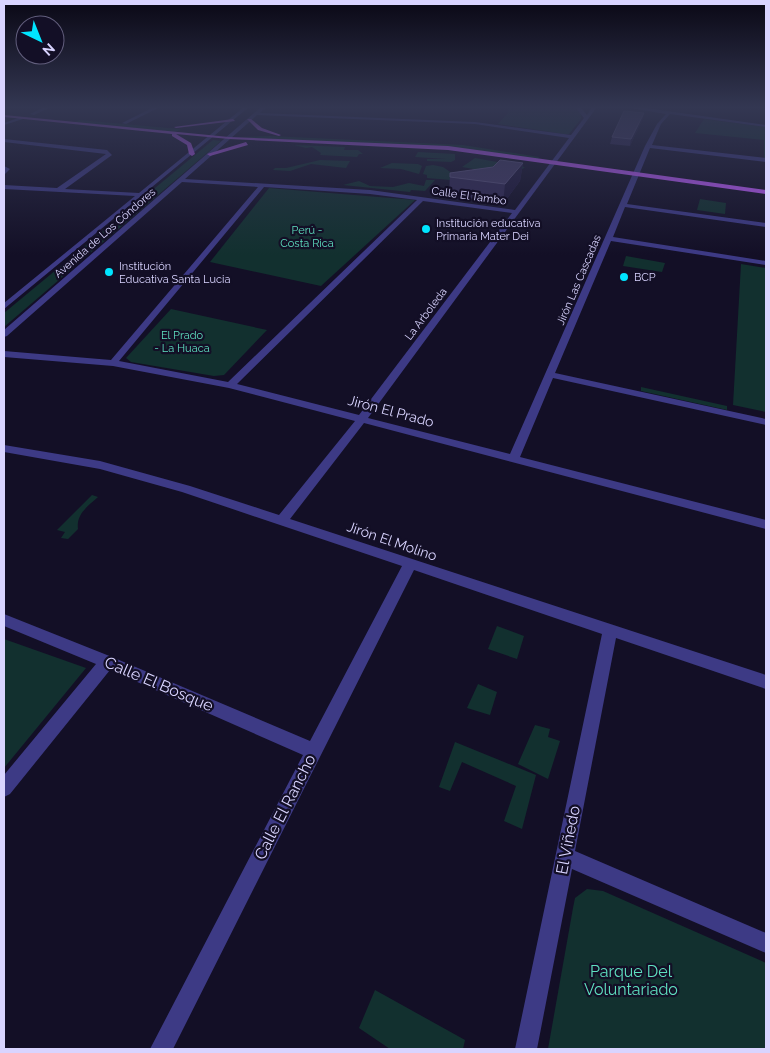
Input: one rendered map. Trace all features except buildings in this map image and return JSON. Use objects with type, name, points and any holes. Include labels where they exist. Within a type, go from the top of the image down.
[{"type":"main road","points":[[510,156],[766,192]]},
{"type":"main road","points":[[523,156],[554,162]]},
{"type":"main road","points":[[637,173],[766,186]]},
{"type":"street","points":[[58,190],[107,156]]},
{"type":"street","name":"Avenida de Los Cóndores","points":[[4,308],[189,156]]},
{"type":"street","name":"Avenida de Los Cóndores","points":[[4,334],[208,156]]},
{"type":"street","name":"La Arboleda","points":[[281,521],[362,419],[558,156]]},
{"type":"street","name":"Jirón Las Cascadas","points":[[514,458],[610,239],[644,156]]},
{"type":"street","points":[[733,156],[766,160]]},
{"type":"street","points":[[4,168],[7,169],[4,173]]},
{"type":"street","name":"Calle El Tambo","points":[[180,180],[362,192],[516,212]]},
{"type":"street","points":[[114,363],[199,259],[263,185]]},
{"type":"street","points":[[4,187],[141,195]]},
{"type":"street","points":[[230,385],[422,199]]},
{"type":"street","points":[[624,205],[766,225]]},
{"type":"street","points":[[610,239],[766,263]]},
{"type":"street","name":"Jirón El Prado","points":[[4,354],[114,363],[230,385],[766,525]]},
{"type":"street","points":[[551,375],[766,422]]},
{"type":"street","name":"Jirón El Molino","points":[[4,449],[67,459],[143,476],[610,632],[766,682]]},
{"type":"street","name":"Calle El Rancho","points":[[161,1049],[410,564]]},
{"type":"street","name":"Calle El Bosque","points":[[4,620],[314,751]]},
{"type":"street","name":"El Viñedo","points":[[526,1049],[610,632]]},
{"type":"street","points":[[4,788],[107,662]]},
{"type":"street","points":[[565,856],[766,943]]},
{"type":"green space","points":[[194,156],[203,156],[4,327],[4,313]]},
{"type":"green space","points":[[455,156],[455,160],[451,162],[427,161],[427,159],[447,159],[415,157]]},
{"type":"green space","points":[[517,156],[539,157],[538,159]]},
{"type":"green space","points":[[475,158],[525,167],[513,176],[462,167]]},
{"type":"green space","points":[[320,160],[350,161],[346,168],[311,164],[290,171],[273,170],[275,168],[286,168]]},
{"type":"green space","points":[[392,163],[418,164],[422,166],[419,174],[401,169],[380,168]]},
{"type":"green space","points":[[426,166],[443,167],[456,176],[451,180],[427,178],[427,175],[423,174]]},
{"type":"green space","points":[[426,180],[435,180],[425,191],[411,190],[410,192],[343,185],[359,181],[370,186],[393,187],[409,183],[424,186]]},
{"type":"green space","name":"Perú - Costa Rica","points":[[269,188],[415,200],[321,286],[210,262]]},
{"type":"green space","points":[[700,199],[726,203],[725,214],[697,210]]},
{"type":"green space","points":[[626,256],[665,263],[662,272],[623,266]]},
{"type":"green space","points":[[741,264],[766,268],[766,412],[733,405]]},
{"type":"green space","name":"El Prado - La Huaca","points":[[171,309],[267,330],[224,375],[214,376],[131,362],[126,358]]},
{"type":"green space","points":[[641,387],[727,406],[727,410],[641,391]]},
{"type":"green space","points":[[92,495],[98,497],[81,515],[78,529],[68,539],[61,538],[65,532],[57,530]]},
{"type":"green space","points":[[497,626],[524,636],[517,659],[488,649]]},
{"type":"green space","points":[[4,639],[86,668],[4,768]]},
{"type":"green space","points":[[478,684],[497,692],[490,715],[467,708]]},
{"type":"green space","points":[[535,725],[550,729],[548,737],[560,741],[548,779],[518,764]]},
{"type":"green space","points":[[455,742],[536,775],[522,829],[504,821],[516,786],[462,762],[450,791],[439,787]]},
{"type":"green space","name":"Parque Del Voluntariado","points":[[587,889],[603,891],[766,963],[766,1049],[548,1049],[575,898]]},
{"type":"green space","points":[[375,990],[465,1040],[463,1049],[390,1049],[359,1028]]},
{"type":"place","name":"Institución educativa Primaria Mater Dei","points":[[426,229]]},
{"type":"place","name":"Institución Educativa Santa Lucia","points":[[109,272]]},
{"type":"place","name":"BCP","points":[[624,277]]}]
